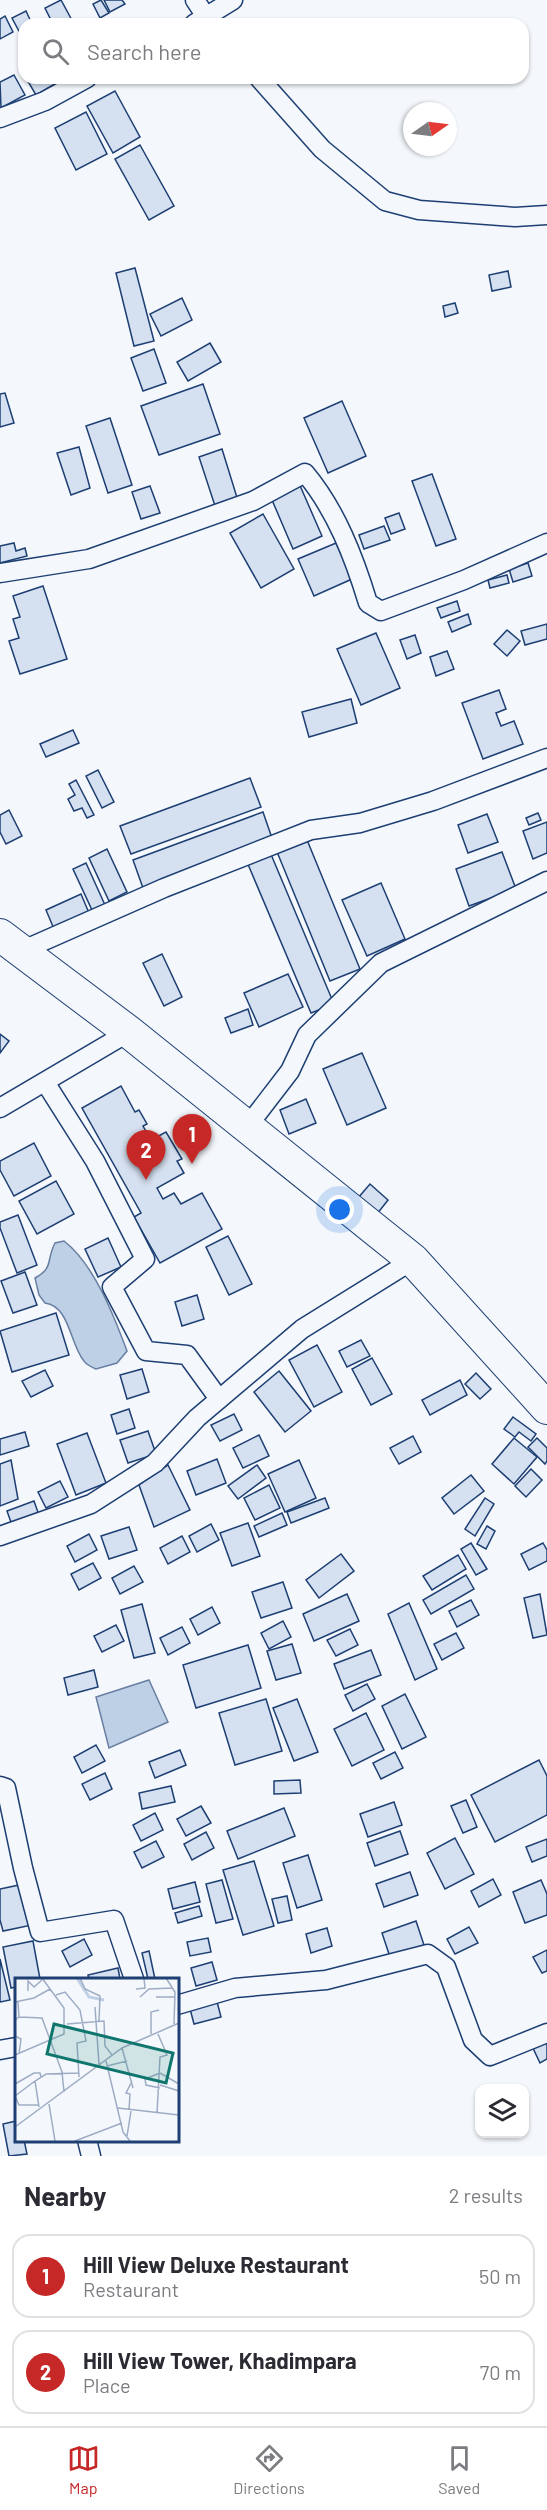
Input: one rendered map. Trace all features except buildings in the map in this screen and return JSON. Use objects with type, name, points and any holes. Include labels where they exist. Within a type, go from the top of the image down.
[{"type":"highway","points":[[11,943],[129,1032],[414,1260],[547,1408]]},
{"type":"street","points":[[195,0],[202,18]]},
{"type":"street","points":[[209,18],[233,0]]},
{"type":"street","points":[[0,118],[45,101],[76,84]]},
{"type":"street","points":[[264,84],[322,149],[385,201],[419,210],[515,217],[547,215]]},
{"type":"street","points":[[0,573],[89,559],[253,501],[304,473],[320,491],[355,560],[368,603],[381,611],[464,580],[502,561],[547,543]]},
{"type":"street","points":[[11,943],[164,888],[311,830],[360,823],[433,801],[547,758]]},
{"type":"street","points":[[247,1127],[290,1071],[306,1035],[381,963],[547,881]]},
{"type":"street","points":[[0,1108],[129,1032]]},
{"type":"street","points":[[45,1082],[95,1161],[146,1259],[112,1287],[146,1351],[187,1355],[219,1399]]},
{"type":"street","points":[[0,1536],[91,1504],[155,1462],[197,1418],[302,1329],[414,1260]]},
{"type":"street","points":[[0,1786],[6,1788],[23,1868],[40,1932],[114,1920],[134,1978]]},
{"type":"street","points":[[178,2005],[235,1988],[326,1980],[428,1953],[446,1967],[473,2040],[490,2056],[547,2033]]},
{"type":"street","points":[[0,2050],[15,2047]]},
{"type":"street","points":[[87,2141],[91,2156]]},
{"type":"water","points":[[64,1241],[85,1263],[109,1307],[127,1351],[117,1363],[96,1369],[86,1364],[79,1354],[65,1318],[60,1311],[45,1303],[39,1295],[35,1278],[45,1271],[55,1243]]},
{"type":"water","points":[[149,1680],[168,1722],[109,1748],[96,1697]]},
{"type":"place","name":"Hill View Deluxe Restaurant","points":[[192,1164]]},
{"type":"place","name":"Hill View Tower, Khadimpara","points":[[146,1180]]}]
